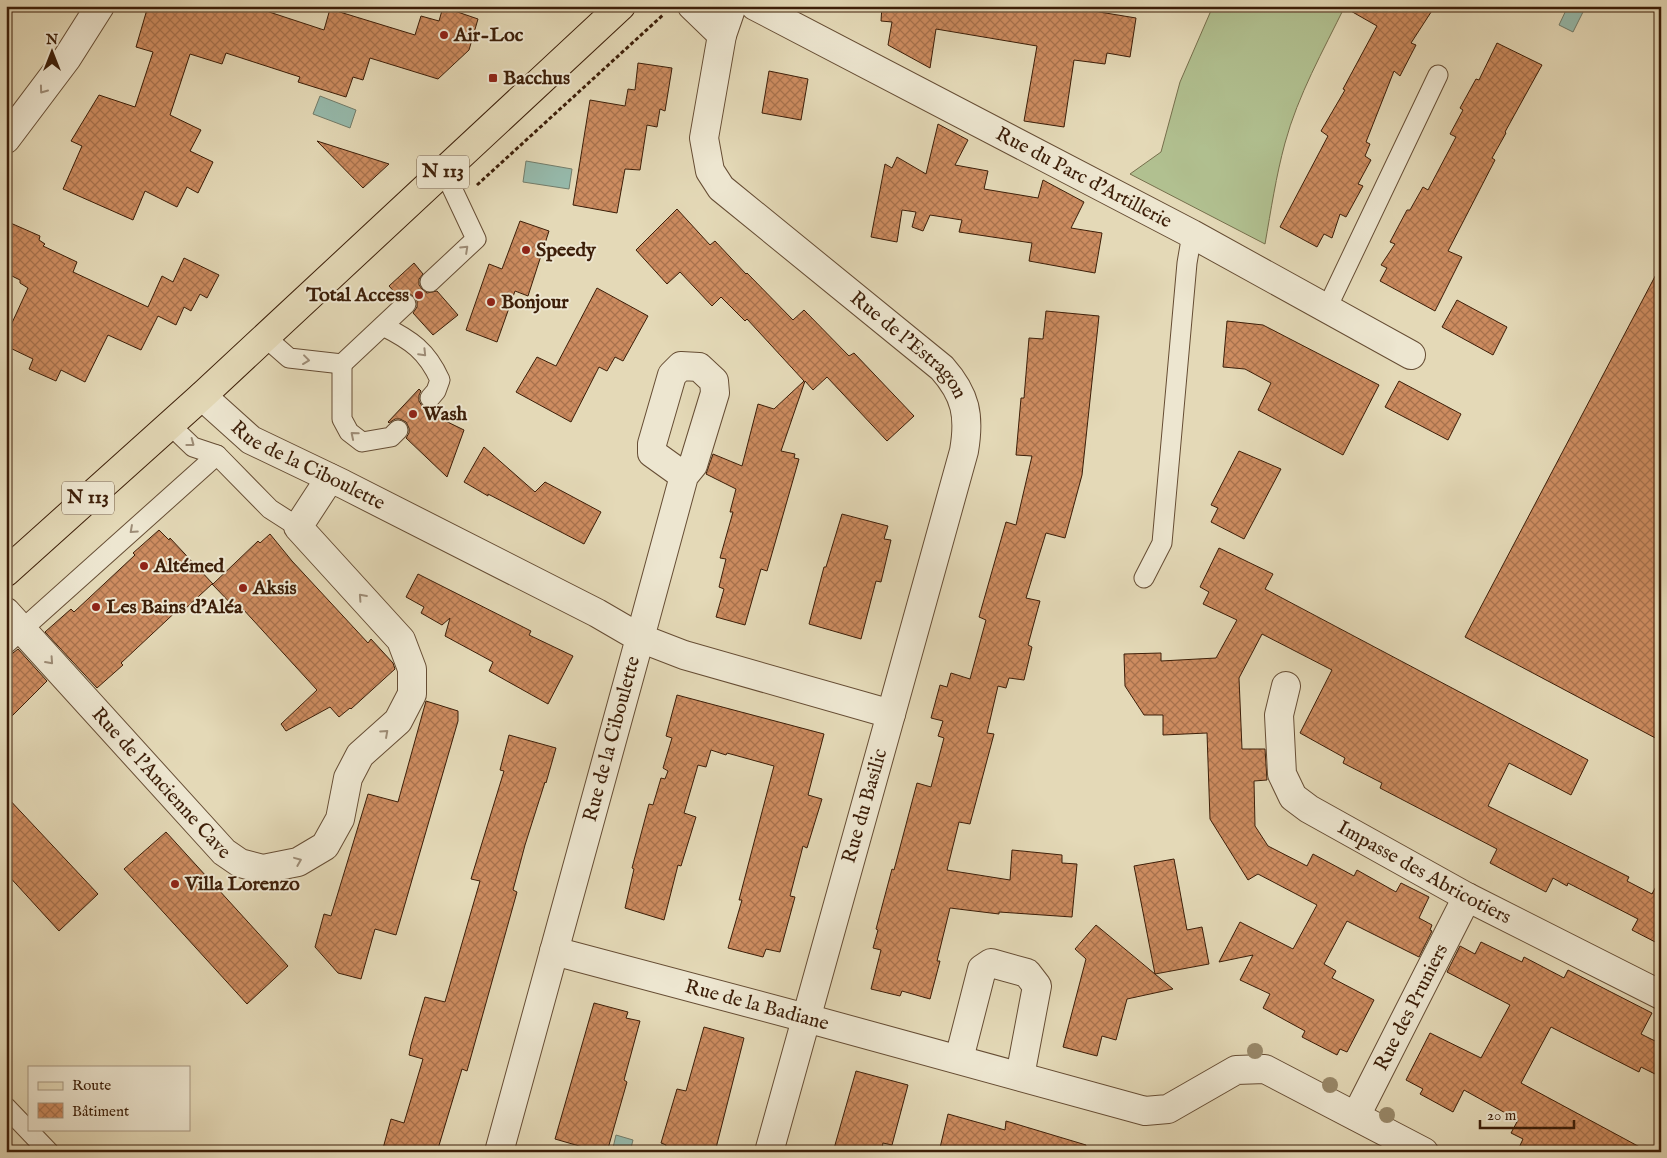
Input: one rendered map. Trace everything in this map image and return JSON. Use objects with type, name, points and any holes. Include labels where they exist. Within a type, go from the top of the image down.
[{"type":"main road","name":"N 113","points":[[6,572],[202,396],[621,6]]},
{"type":"street","points":[[6,139],[66,58],[100,6]]},
{"type":"street","points":[[692,6],[722,35]]},
{"type":"street","name":"Rue de l'Estragon","points":[[732,6],[722,35],[704,138],[710,171],[720,188],[942,368],[952,380],[961,396],[967,413],[964,450],[891,714]]},
{"type":"street","name":"Rue du Parc d'Artillerie","points":[[756,6],[1192,234],[1411,355]]},
{"type":"street","name":"Rue de la Ciboulette","points":[[202,396],[251,440],[597,613],[640,638],[499,1152]]},
{"type":"street","points":[[684,476],[640,638],[684,655],[891,714]]},
{"type":"street","points":[[298,527],[330,478]]},
{"type":"street","name":"Rue de l'Ancienne Cave","points":[[11,628],[224,852],[240,863],[263,869],[298,862],[325,846],[340,819],[348,778],[360,755],[398,721],[412,694],[412,669],[401,640],[298,527]]},
{"type":"street","name":"Impasse des Abricotiers","points":[[1286,686],[1279,715],[1282,774],[1293,797],[1309,809],[1467,898],[1661,995]]},
{"type":"street","name":"Rue du Basilic","points":[[769,1152],[891,714]]},
{"type":"street","name":"Rue des Pruniers","points":[[1356,1116],[1467,898]]},
{"type":"street","name":"Rue de la Badiane","points":[[554,951],[1145,1110],[1168,1109],[1236,1070],[1265,1069],[1424,1152]]},
{"type":"street","points":[[959,1059],[982,969],[992,963],[1027,973],[1037,986],[1020,1076]]},
{"type":"lane","points":[[1327,308],[1438,75]]},
{"type":"lane","points":[[430,282],[476,239],[444,171]]},
{"type":"lane","points":[[1144,578],[1162,543],[1187,263],[1192,234]]},
{"type":"lane","points":[[398,430],[391,436],[362,442],[349,432],[342,420],[342,364],[406,304]]},
{"type":"lane","points":[[383,326],[421,350],[432,363],[440,380],[436,391],[430,398]]},
{"type":"lane","points":[[265,337],[289,358],[342,364]]},
{"type":"lane","points":[[169,424],[193,447],[217,455],[270,509],[298,527]]},
{"type":"lane","points":[[11,628],[217,455]]},
{"type":"lane","points":[[6,1107],[49,1152]]},
{"type":"green space","points":[[1213,6],[1345,6],[1312,73],[1290,125],[1279,168],[1265,244],[1130,174],[1161,152],[1180,82]]},
{"type":"shaded area","points":[[1568,6],[1586,6],[1573,32],[1559,25]]},
{"type":"shaded area","points":[[320,96],[356,110],[350,128],[313,114]]},
{"type":"shaded area","points":[[526,161],[572,169],[569,189],[523,182]]},
{"type":"shaded area","points":[[616,1135],[633,1140],[630,1152],[612,1152]]},
{"type":"building","points":[[148,6],[251,6],[324,30],[330,9],[415,35],[421,16],[439,21],[443,7],[478,19],[469,50],[438,79],[370,58],[363,80],[353,77],[346,97],[298,82],[300,77],[226,53],[222,64],[190,54],[170,115],[201,130],[190,151],[213,162],[198,193],[187,187],[177,207],[145,191],[133,220],[63,189],[82,146],[71,141],[99,95],[135,107],[153,52],[136,47]]},
{"type":"building","points":[[882,6],[1063,6],[1136,18],[1130,57],[1107,53],[1105,64],[1074,60],[1064,127],[1024,121],[1037,46],[936,29],[930,68],[888,45],[892,22],[881,21]]},
{"type":"building","points":[[1342,6],[1435,6],[1411,43],[1416,45],[1400,76],[1394,71],[1366,142],[1370,144],[1365,156],[1371,160],[1358,184],[1363,186],[1346,217],[1340,214],[1332,238],[1324,234],[1317,247],[1280,227],[1328,136],[1321,131],[1345,90],[1343,89],[1377,26]]},
{"type":"building","points":[[1497,43],[1542,65],[1505,132],[1492,158],[1495,160],[1448,251],[1462,257],[1435,311],[1380,281],[1387,268],[1381,265],[1395,244],[1390,242],[1407,210],[1410,210],[1423,187],[1428,190],[1456,137],[1450,134],[1463,110],[1460,108],[1476,79],[1479,80]]},
{"type":"building","points":[[638,63],[672,68],[665,111],[660,109],[657,127],[647,125],[640,170],[625,169],[617,213],[573,205],[590,100],[625,106],[628,89],[635,90]]},
{"type":"building","points":[[769,71],[808,79],[801,120],[762,113]]},
{"type":"building","points":[[938,124],[968,140],[955,165],[988,171],[984,189],[1038,198],[1043,180],[1084,202],[1071,228],[1102,233],[1095,273],[1029,261],[1032,243],[959,232],[962,220],[930,215],[923,231],[912,227],[916,212],[902,210],[897,242],[871,237],[885,164],[892,168],[897,157],[926,174]]},
{"type":"building","points":[[317,141],[389,164],[363,188]]},
{"type":"building","points":[[677,209],[710,245],[715,241],[793,320],[804,310],[849,356],[854,353],[914,416],[887,441],[827,377],[813,390],[805,381],[781,451],[795,454],[794,458],[799,459],[767,571],[761,569],[745,625],[716,617],[724,589],[719,587],[726,559],[720,558],[733,512],[730,512],[736,489],[706,474],[713,454],[742,466],[758,404],[774,409],[804,381],[747,319],[745,321],[721,297],[712,306],[680,272],[667,284],[636,250]]},
{"type":"building","points":[[6,221],[40,236],[39,240],[45,244],[43,246],[77,262],[73,272],[148,307],[162,276],[173,282],[184,258],[219,275],[207,298],[200,294],[191,311],[184,307],[176,325],[158,316],[141,350],[108,335],[85,382],[61,370],[56,381],[29,369],[33,359],[6,346],[6,336],[28,288],[20,283],[20,280],[6,273]]},
{"type":"building","points":[[520,221],[549,231],[528,296],[515,291],[497,342],[466,330],[489,264],[502,269]]},
{"type":"building","name":"Total Access","points":[[414,263],[423,274],[419,279],[419,285],[422,289],[427,293],[437,291],[458,315],[433,335],[413,313],[417,307],[417,301],[414,297],[409,293],[403,293],[398,296],[389,286]]},
{"type":"building","points":[[1661,265],[1661,741],[1465,637]]},
{"type":"building","points":[[597,288],[648,316],[623,361],[615,357],[607,371],[599,367],[571,422],[516,392],[537,357],[556,366]]},
{"type":"building","points":[[1457,300],[1507,327],[1493,355],[1442,327]]},
{"type":"building","points":[[1046,311],[1099,316],[1082,475],[1065,538],[1046,533],[1026,598],[1040,601],[1028,645],[1032,647],[1024,680],[1009,678],[1006,688],[998,686],[987,733],[994,734],[970,824],[959,822],[947,870],[1010,880],[1012,850],[1062,855],[1062,863],[1077,864],[1072,917],[999,912],[999,914],[950,908],[937,961],[940,961],[930,999],[902,991],[900,996],[871,989],[881,950],[873,948],[878,930],[876,929],[917,783],[931,787],[944,738],[938,736],[943,721],[931,718],[940,685],[947,687],[951,673],[970,679],[986,620],[979,617],[1006,522],[1016,525],[1032,456],[1016,455],[1021,398],[1024,398],[1029,338],[1043,339]]},
{"type":"building","points":[[1227,321],[1263,325],[1379,385],[1343,455],[1258,410],[1271,383],[1245,369],[1223,367]]},
{"type":"building","points":[[1399,381],[1461,414],[1448,440],[1385,407]]},
{"type":"building","points":[[419,389],[421,391],[419,401],[422,406],[428,409],[438,406],[431,414],[464,430],[447,477],[406,438],[409,428],[406,422],[395,419],[388,422]]},
{"type":"building","points":[[484,447],[535,492],[545,482],[601,512],[584,544],[464,482]]},
{"type":"building","points":[[1239,451],[1281,469],[1244,539],[1211,522],[1218,508],[1211,505]]},
{"type":"building","points":[[842,514],[888,526],[884,539],[891,540],[881,582],[876,581],[861,639],[809,624],[824,567],[826,567]]},
{"type":"building","points":[[159,530],[169,540],[170,538],[213,584],[258,541],[260,543],[270,534],[292,561],[368,643],[371,639],[393,663],[395,669],[351,709],[339,717],[330,707],[286,731],[281,724],[317,690],[242,608],[238,611],[212,584],[185,609],[182,606],[97,688],[45,632],[71,609],[74,612]]},
{"type":"building","points":[[1219,548],[1273,574],[1265,589],[1588,760],[1571,795],[1509,763],[1488,806],[1629,877],[1627,881],[1652,894],[1661,877],[1661,945],[1632,930],[1638,919],[1568,883],[1567,886],[1553,878],[1546,892],[1490,863],[1497,849],[1380,788],[1382,783],[1343,763],[1345,758],[1300,733],[1332,670],[1262,634],[1239,678],[1242,749],[1265,749],[1267,780],[1254,781],[1255,826],[1268,846],[1307,866],[1313,854],[1354,876],[1357,870],[1396,892],[1401,883],[1429,897],[1419,918],[1432,925],[1430,930],[1432,931],[1419,957],[1347,921],[1324,964],[1336,971],[1332,978],[1374,1000],[1347,1052],[1340,1049],[1337,1055],[1302,1037],[1305,1031],[1263,1008],[1270,994],[1240,980],[1253,955],[1219,962],[1240,922],[1293,949],[1317,905],[1258,874],[1248,880],[1210,819],[1207,733],[1163,735],[1163,715],[1144,715],[1125,686],[1124,654],[1161,653],[1161,661],[1216,658],[1237,620],[1203,604],[1209,592],[1200,587]]},
{"type":"building","points":[[418,574],[531,631],[529,635],[573,656],[548,704],[489,671],[493,662],[445,636],[450,618],[442,625],[421,613],[424,607],[406,597]]},
{"type":"building","points":[[18,649],[47,681],[6,722],[6,655]]},
{"type":"building","points":[[677,695],[824,734],[808,795],[822,799],[807,848],[803,846],[790,896],[795,897],[780,952],[766,949],[763,957],[728,948],[742,900],[739,900],[774,766],[711,750],[706,767],[698,765],[684,813],[696,817],[681,866],[678,865],[664,920],[625,908],[634,869],[632,868],[649,804],[653,805],[661,778],[665,779],[668,771],[663,768],[672,738],[666,736]]},
{"type":"building","points":[[426,701],[458,711],[458,721],[396,935],[375,929],[361,979],[338,973],[315,947],[324,914],[331,916],[368,794],[398,802]]},
{"type":"building","points":[[509,735],[556,748],[525,845],[513,890],[517,892],[467,1071],[462,1069],[437,1152],[382,1152],[391,1119],[404,1123],[423,1059],[409,1055],[425,997],[445,1002],[480,881],[471,879],[504,771],[500,770]]},
{"type":"building","points":[[6,796],[98,894],[59,931],[6,873]]},
{"type":"building","points":[[166,832],[288,966],[247,1004],[124,869]]},
{"type":"building","points":[[1174,859],[1187,930],[1202,927],[1209,964],[1155,974],[1134,866]]},
{"type":"building","points":[[1096,925],[1173,989],[1127,999],[1116,1040],[1102,1036],[1097,1056],[1063,1047],[1086,959],[1075,949]]},
{"type":"building","points":[[1481,942],[1522,962],[1524,957],[1564,978],[1568,970],[1652,1013],[1641,1034],[1661,1044],[1661,1077],[1641,1067],[1639,1072],[1551,1027],[1521,1083],[1649,1152],[1517,1152],[1523,1139],[1511,1133],[1518,1120],[1464,1090],[1453,1112],[1420,1094],[1423,1089],[1406,1080],[1430,1033],[1481,1058],[1510,1005],[1447,972],[1460,946],[1475,954]]},
{"type":"building","points":[[594,1003],[628,1012],[626,1018],[640,1021],[624,1080],[627,1082],[607,1152],[600,1152],[555,1139]]},
{"type":"building","points":[[704,1027],[744,1038],[715,1152],[664,1152],[666,1145],[661,1143],[677,1089],[686,1091]]},
{"type":"building","points":[[856,1071],[908,1085],[892,1145],[883,1143],[881,1152],[833,1152]]},
{"type":"building","points":[[948,1114],[1005,1130],[1006,1121],[1086,1145],[1085,1152],[939,1152]]},
{"type":"place","name":"Air-Loc","points":[[444,35]]},
{"type":"place","name":"Bacchus","points":[[493,78]]},
{"type":"place","name":"Speedy","points":[[526,250]]},
{"type":"place","name":"Total Access","points":[[419,295]]},
{"type":"place","name":"Bonjour","points":[[491,302]]},
{"type":"place","name":"Wash","points":[[413,414]]},
{"type":"place","name":"Altémed","points":[[144,566]]},
{"type":"place","name":"Aksis","points":[[243,588]]},
{"type":"place","name":"Les Bains d’Aléa","points":[[96,607]]},
{"type":"place","name":"Villa Lorenzo","points":[[175,884]]}]
